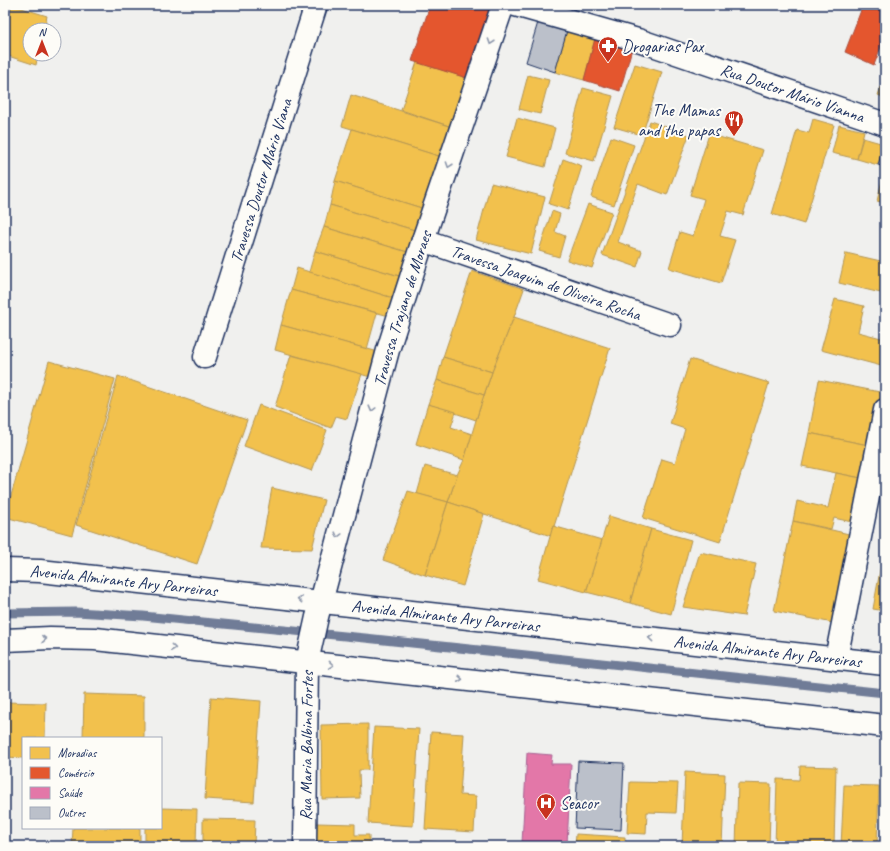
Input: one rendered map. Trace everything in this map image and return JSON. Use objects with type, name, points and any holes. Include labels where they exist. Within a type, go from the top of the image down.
[{"type":"street","name":"Travessa Doutor Mário Viana","points":[[205,356],[316,5]]},
{"type":"street","name":"Travessa Trajano de Moraes","points":[[309,654],[319,609],[388,350],[423,240],[504,5]]},
{"type":"street","name":"Rua Doutor Mário Vianna","points":[[515,5],[638,40],[885,124]]},
{"type":"street","name":"Travessa Joaquim de Oliveira Rocha","points":[[423,240],[670,325]]},
{"type":"street","points":[[836,659],[885,410]]},
{"type":"street","name":"Avenida Almirante Ary Parreiras","points":[[5,570],[40,571],[319,609],[885,664]]},
{"type":"street","points":[[5,640],[50,638],[95,639],[309,654],[885,726]]},
{"type":"street","name":"Rua Maria Balbina Fortes","points":[[305,846],[309,654]]},
{"type":"building: Moradias","points":[[12,5],[47,16],[46,22],[22,22],[22,60],[5,55],[5,30]]},
{"type":"building: Moradias","points":[[568,27],[596,35],[584,80],[555,72]]},
{"type":"building: Moradias","points":[[27,62],[37,62],[36,65]]},
{"type":"building: Moradias","points":[[417,62],[470,79],[455,128],[401,110]]},
{"type":"building: Moradias","points":[[635,64],[662,72],[642,135],[614,127]]},
{"type":"building: Moradias","points":[[528,75],[549,80],[540,114],[519,109]]},
{"type":"building: Moradias","points":[[885,77],[885,98],[878,95]]},
{"type":"building: Moradias","points":[[583,88],[613,96],[594,161],[565,153]]},
{"type":"building: Moradias","points":[[351,95],[455,128],[445,158],[342,126]]},
{"type":"building: Moradias","points":[[517,118],[555,128],[545,167],[506,157]]},
{"type":"building: Moradias","points":[[813,119],[834,125],[804,224],[772,214],[797,130],[809,133]]},
{"type":"building: Moradias","points":[[650,121],[689,135],[667,195],[638,184],[618,242],[642,251],[637,267],[602,255]]},
{"type":"building: Moradias","points":[[839,125],[864,131],[857,159],[832,153]]},
{"type":"building: Moradias","points":[[352,129],[445,158],[428,210],[335,181]]},
{"type":"building: Moradias","points":[[709,134],[763,150],[743,215],[728,211],[720,236],[735,240],[721,283],[669,268],[680,232],[693,236],[704,199],[690,195]]},
{"type":"building: Moradias","points":[[611,137],[634,145],[614,205],[591,197]]},
{"type":"building: Moradias","points":[[863,138],[884,144],[878,165],[857,159]]},
{"type":"building: Moradias","points":[[563,159],[582,166],[568,210],[549,204]]},
{"type":"building: Moradias","points":[[885,172],[885,203],[877,201]]},
{"type":"building: Moradias","points":[[335,181],[428,210],[421,232],[330,205]]},
{"type":"building: Moradias","points":[[491,183],[545,197],[531,254],[476,240]]},
{"type":"building: Moradias","points":[[588,204],[612,212],[592,268],[567,260]]},
{"type":"building: Moradias","points":[[330,205],[421,232],[414,254],[324,227]]},
{"type":"building: Moradias","points":[[552,211],[560,214],[555,232],[565,236],[559,257],[539,251]]},
{"type":"building: Moradias","points":[[324,227],[414,254],[406,278],[315,251]]},
{"type":"building: Moradias","points":[[315,251],[406,278],[399,300],[309,272]]},
{"type":"building: Moradias","points":[[846,253],[885,262],[885,294],[839,283]]},
{"type":"building: Moradias","points":[[297,268],[399,300],[393,317],[291,290]]},
{"type":"building: Moradias","points":[[472,271],[524,289],[492,372],[443,357]]},
{"type":"building: Moradias","points":[[291,290],[377,313],[367,349],[281,325]]},
{"type":"building: Moradias","points":[[835,299],[864,306],[858,332],[885,339],[885,367],[821,350]]},
{"type":"building: Moradias","points":[[514,317],[610,348],[551,536],[448,502],[457,475],[464,460],[492,372]]},
{"type":"building: Moradias","points":[[281,325],[382,353],[374,378],[275,350]]},
{"type":"building: Moradias","points":[[291,355],[362,374],[347,419],[336,416],[331,428],[275,407]]},
{"type":"building: Moradias","points":[[443,357],[492,372],[484,395],[437,380]]},
{"type":"building: Moradias","points":[[690,359],[769,383],[720,542],[643,518],[662,459],[675,463],[685,429],[670,424]]},
{"type":"building: Moradias","points":[[49,361],[115,379],[72,535],[5,517]]},
{"type":"building: Moradias","points":[[118,376],[247,420],[197,564],[76,525]]},
{"type":"building: Moradias","points":[[437,380],[484,395],[476,420],[428,404]]},
{"type":"building: Moradias","points":[[819,380],[885,393],[873,446],[809,433]]},
{"type":"building: Moradias","points":[[428,404],[456,412],[451,427],[472,434],[464,460],[416,444]]},
{"type":"building: Moradias","points":[[259,405],[327,430],[312,471],[244,446]]},
{"type":"building: Moradias","points":[[809,433],[873,446],[866,479],[802,466]]},
{"type":"building: Moradias","points":[[425,466],[457,475],[448,502],[417,494]]},
{"type":"building: Moradias","points":[[836,473],[866,479],[856,523],[834,518],[831,529],[793,521],[797,501],[828,508]]},
{"type":"building: Moradias","points":[[272,488],[324,500],[312,549],[261,548]]},
{"type":"building: Moradias","points":[[408,491],[448,502],[425,575],[383,560]]},
{"type":"building: Moradias","points":[[448,502],[484,514],[463,586],[425,575]]},
{"type":"building: Moradias","points":[[609,516],[651,529],[630,603],[586,592]]},
{"type":"building: Moradias","points":[[793,521],[849,534],[833,623],[774,611]]},
{"type":"building: Moradias","points":[[553,526],[602,540],[586,592],[538,579]]},
{"type":"building: Moradias","points":[[651,529],[691,540],[671,614],[630,603]]},
{"type":"building: Moradias","points":[[885,543],[885,611],[873,609]]},
{"type":"building: Moradias","points":[[700,552],[756,564],[744,616],[683,607]]},
{"type":"building: Moradias","points":[[84,694],[144,696],[144,737],[83,737]]},
{"type":"building: Moradias","points":[[211,697],[261,701],[254,802],[205,799]]},
{"type":"building: Moradias","points":[[5,702],[46,703],[45,737],[22,737],[22,758],[5,757]]},
{"type":"building: Moradias","points":[[368,724],[368,770],[359,770],[360,798],[322,799],[321,725]]},
{"type":"building: Moradias","points":[[374,727],[419,729],[413,826],[368,823]]},
{"type":"building: Moradias","points":[[431,732],[464,734],[460,795],[476,796],[474,832],[425,829]]},
{"type":"building: Moradias","points":[[800,766],[836,767],[834,846],[775,846],[777,779],[799,780]]},
{"type":"building: Moradias","points":[[685,772],[725,774],[722,846],[682,846]]},
{"type":"building: Moradias","points":[[630,782],[678,783],[676,813],[647,812],[646,834],[627,833]]},
{"type":"building: Moradias","points":[[738,783],[771,784],[769,846],[736,846]]},
{"type":"building: Moradias","points":[[844,785],[879,786],[877,846],[841,846]]},
{"type":"building: Moradias","points":[[162,808],[197,809],[196,846],[145,846],[145,829],[162,829]]},
{"type":"building: Moradias","points":[[203,819],[255,820],[254,846],[203,846]]},
{"type":"building: Moradias","points":[[317,823],[355,824],[355,835],[369,835],[369,846],[316,846]]},
{"type":"building: Moradias","points":[[73,829],[140,829],[140,846],[72,846]]},
{"type":"building: Moradias","points":[[576,834],[625,837],[625,846],[575,846]]},
{"type":"building: Moradias","points":[[420,841],[482,846],[419,846]]},
{"type":"building: Comércio","points":[[430,5],[484,5],[493,8],[470,79],[412,61]]},
{"type":"building: Comércio","points":[[863,5],[885,5],[885,36],[874,65],[845,52]]},
{"type":"building: Comércio","name":"Drogarias Pax","points":[[596,35],[633,45],[620,91],[584,80]]},
{"type":"building: Saúde","name":"Seacor","points":[[527,753],[552,755],[551,764],[571,764],[567,845],[522,843]]},
{"type":"building: Outros","points":[[539,19],[568,27],[555,72],[526,62]]},
{"type":"building: Outros","points":[[885,144],[885,167],[878,165]]},
{"type":"building: Outros","points":[[578,761],[624,763],[621,830],[575,828]]},
{"type":"waterway","points":[[5,613],[76,612],[143,616],[885,693]]},
{"type":"place","name":"Drogarias Pax","points":[[608,63]]},
{"type":"place","name":"The Mamas and the papas","points":[[734,137]]},
{"type":"place","name":"Seacor","points":[[546,820]]}]
